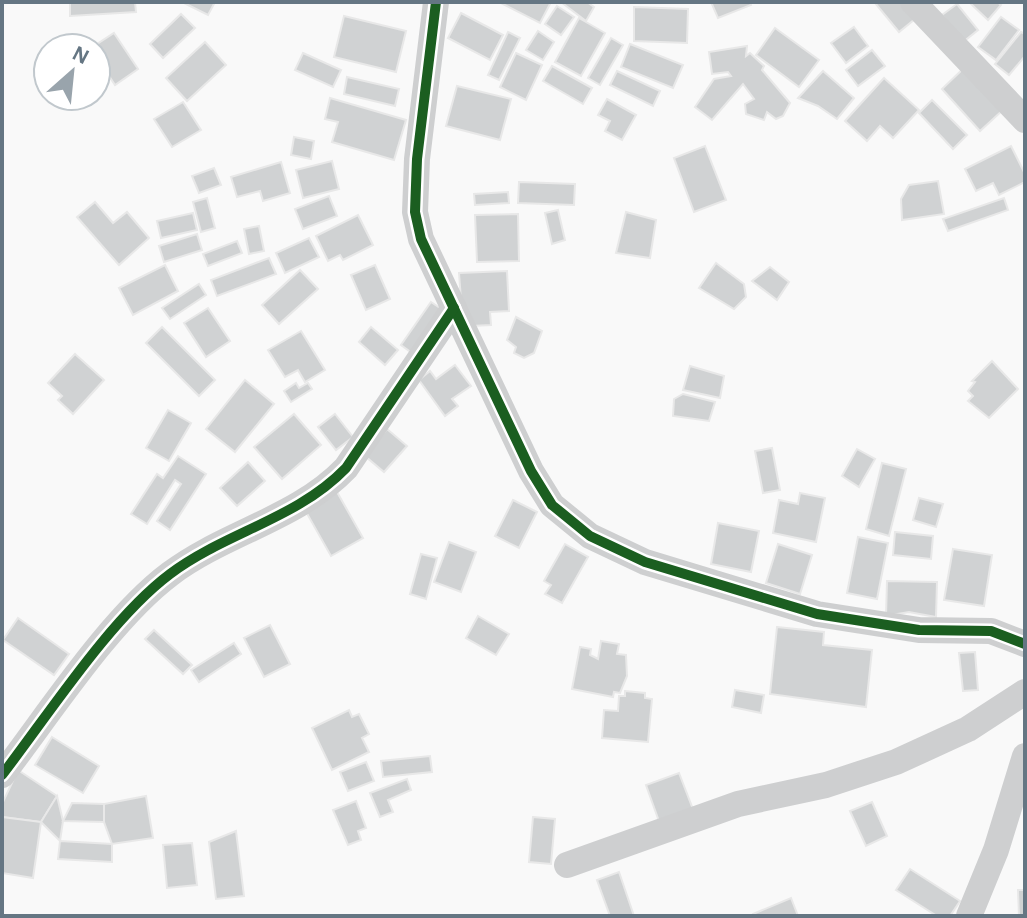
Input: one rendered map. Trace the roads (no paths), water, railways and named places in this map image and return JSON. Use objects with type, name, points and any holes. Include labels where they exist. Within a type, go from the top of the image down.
[{"type":"street","points":[[436,2],[417,159],[415,212],[421,239],[531,471],[552,505],[590,536],[645,562],[817,614],[919,630],[991,631],[1025,644]]},
{"type":"street","points":[[913,2],[1025,120]]},
{"type":"street","points":[[2,775],[125,617],[169,575],[213,547],[303,504],[329,486],[346,468],[454,308]]},
{"type":"street","points":[[567,865],[738,804],[826,785],[896,762],[968,729],[1025,692]]},
{"type":"street","points":[[969,916],[996,850],[1025,756]]}]
